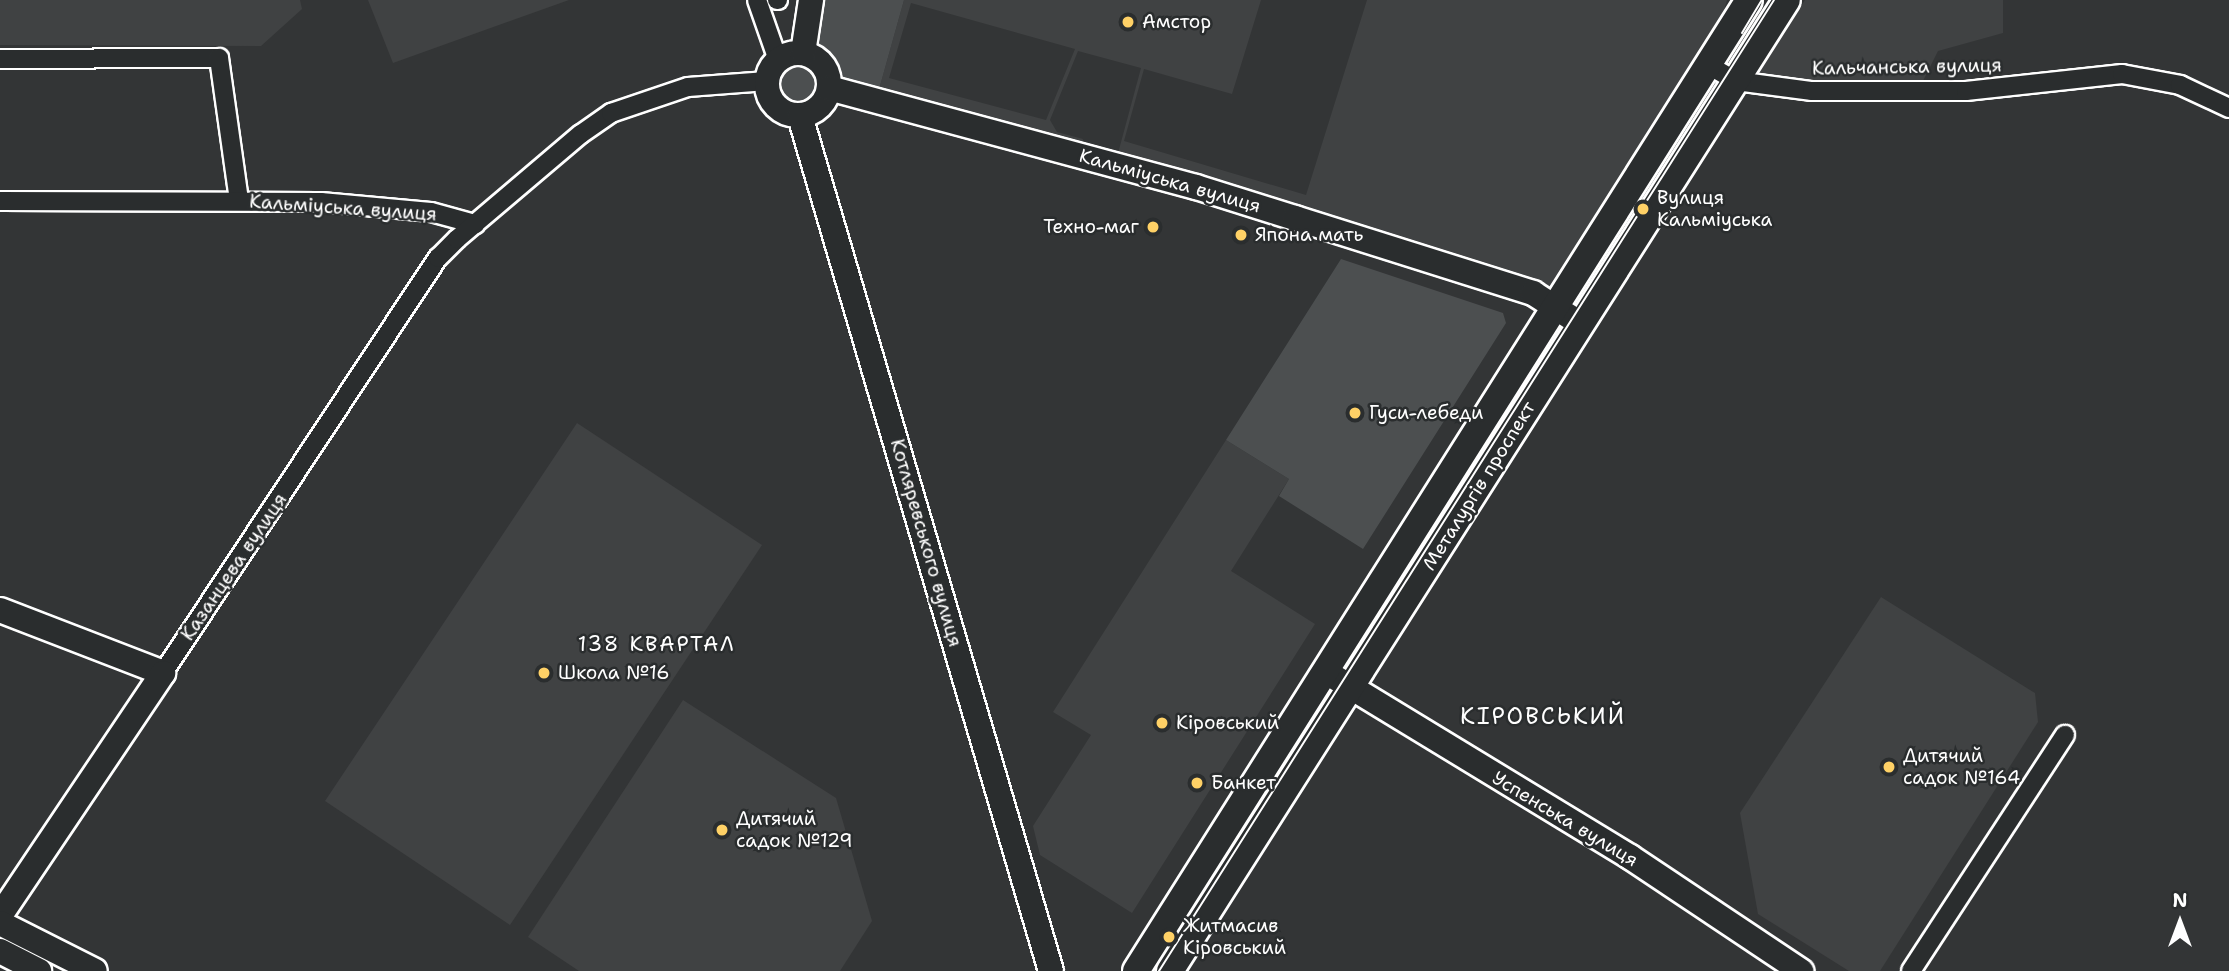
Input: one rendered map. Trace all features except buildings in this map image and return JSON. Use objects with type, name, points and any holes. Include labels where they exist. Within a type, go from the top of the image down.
[{"type":"main road","name":"Металургів проспект","points":[[1136,971],[1710,66],[1749,0]]},
{"type":"main road","name":"Металургів проспект","points":[[1170,971],[1787,0]]},
{"type":"street","points":[[475,224],[611,113],[688,87],[772,71],[789,54],[803,53],[823,65],[829,88],[820,107],[800,116],[778,109],[769,97],[772,71],[757,0]]},
{"type":"street","points":[[803,53],[811,0]]},
{"type":"street","points":[[0,59],[219,58],[239,200]]},
{"type":"street","name":"Кальчанська вулиця","points":[[1710,66],[1736,81],[1812,91],[1966,91],[2122,74],[2180,85],[2229,108]]},
{"type":"street","name":"Кальміуська вулиця","points":[[829,88],[1196,187],[1532,293],[1581,324]]},
{"type":"street","name":"Котляревського вулиця","points":[[800,116],[1051,971]]},
{"type":"street","name":"Кальміуська вулиця","points":[[0,201],[321,202],[431,212],[475,224]]},
{"type":"street","name":"Казанцева вулиця","points":[[0,916],[438,258],[475,224]]},
{"type":"street","points":[[0,610],[163,673]]},
{"type":"street","name":"Успенська вулиця","points":[[1326,671],[1630,857],[1801,971]]},
{"type":"street","points":[[1911,971],[2065,735]]},
{"type":"street","points":[[0,923],[95,971]]},
{"type":"street","points":[[0,951],[39,971]]},
{"type":"shaded area","points":[[0,0],[300,0],[302,9],[261,46],[0,45]]},
{"type":"shaded area","points":[[368,0],[569,0],[393,63]]},
{"type":"shaded area","points":[[820,0],[904,0],[878,93],[840,82],[832,59],[812,45]]},
{"type":"shaded area","points":[[904,0],[1261,0],[1232,94],[1144,69],[1124,141],[1306,195],[1367,0],[1727,0],[1717,34],[1551,294],[1117,157],[1141,68],[1078,51],[1050,120],[1057,132],[1083,139],[1081,147],[878,93]],"holes":[[[911,3],[1075,49],[1046,120],[889,78]]]},
{"type":"shaded area","points":[[1805,0],[2003,0],[2003,33],[1938,51],[1920,87],[1812,87],[1755,79]]},
{"type":"shaded area","points":[[798,65],[811,71],[817,84],[811,97],[798,103],[785,97],[779,84],[785,71]]},
{"type":"shaded area","points":[[1341,259],[1503,313],[1506,323],[1363,549],[1279,496],[1289,479],[1226,440]]},
{"type":"shaded area","name":"Школа №16","points":[[577,423],[762,545],[510,925],[325,801]]},
{"type":"shaded area","name":"Кіровський","points":[[1226,440],[1289,479],[1231,571],[1315,624],[1132,913],[1040,855],[1033,826],[1091,735],[1053,712]]},
{"type":"shaded area","name":"Дитячий садок №164","points":[[1881,597],[2035,693],[2038,722],[1880,971],[1849,971],[1758,914],[1740,813]]},
{"type":"shaded area","name":"Дитячий садок №129","points":[[683,700],[836,798],[872,921],[840,971],[579,971],[528,937]]},
{"type":"tram line","points":[[1742,33],[1762,0]]},
{"type":"tram line","points":[[1159,971],[1774,0]]},
{"type":"place","name":"Амстор","points":[[1128,22]]},
{"type":"place","name":"Вулиця Кальміуська","points":[[1643,209]]},
{"type":"place","name":"Техно-маг","points":[[1153,227]]},
{"type":"place","name":"Япона мать","points":[[1241,235]]},
{"type":"place","name":"Гуси-лебеди","points":[[1355,413]]},
{"type":"place","name":"Школа №16","points":[[544,673]]},
{"type":"place","name":"Кіровський","points":[[1162,723]]},
{"type":"place","name":"Дитячий садок №164","points":[[1889,767]]},
{"type":"place","name":"Банкет","points":[[1197,783]]},
{"type":"place","name":"Дитячий садок №129","points":[[722,830]]},
{"type":"place","name":"Житмасив Кіровський","points":[[1169,937]]},
{"type":"district","name":"138 КВАРТАЛ","points":[[657,644]]},
{"type":"district","name":"КІРОВСЬКИЙ","points":[[1543,716]]}]
